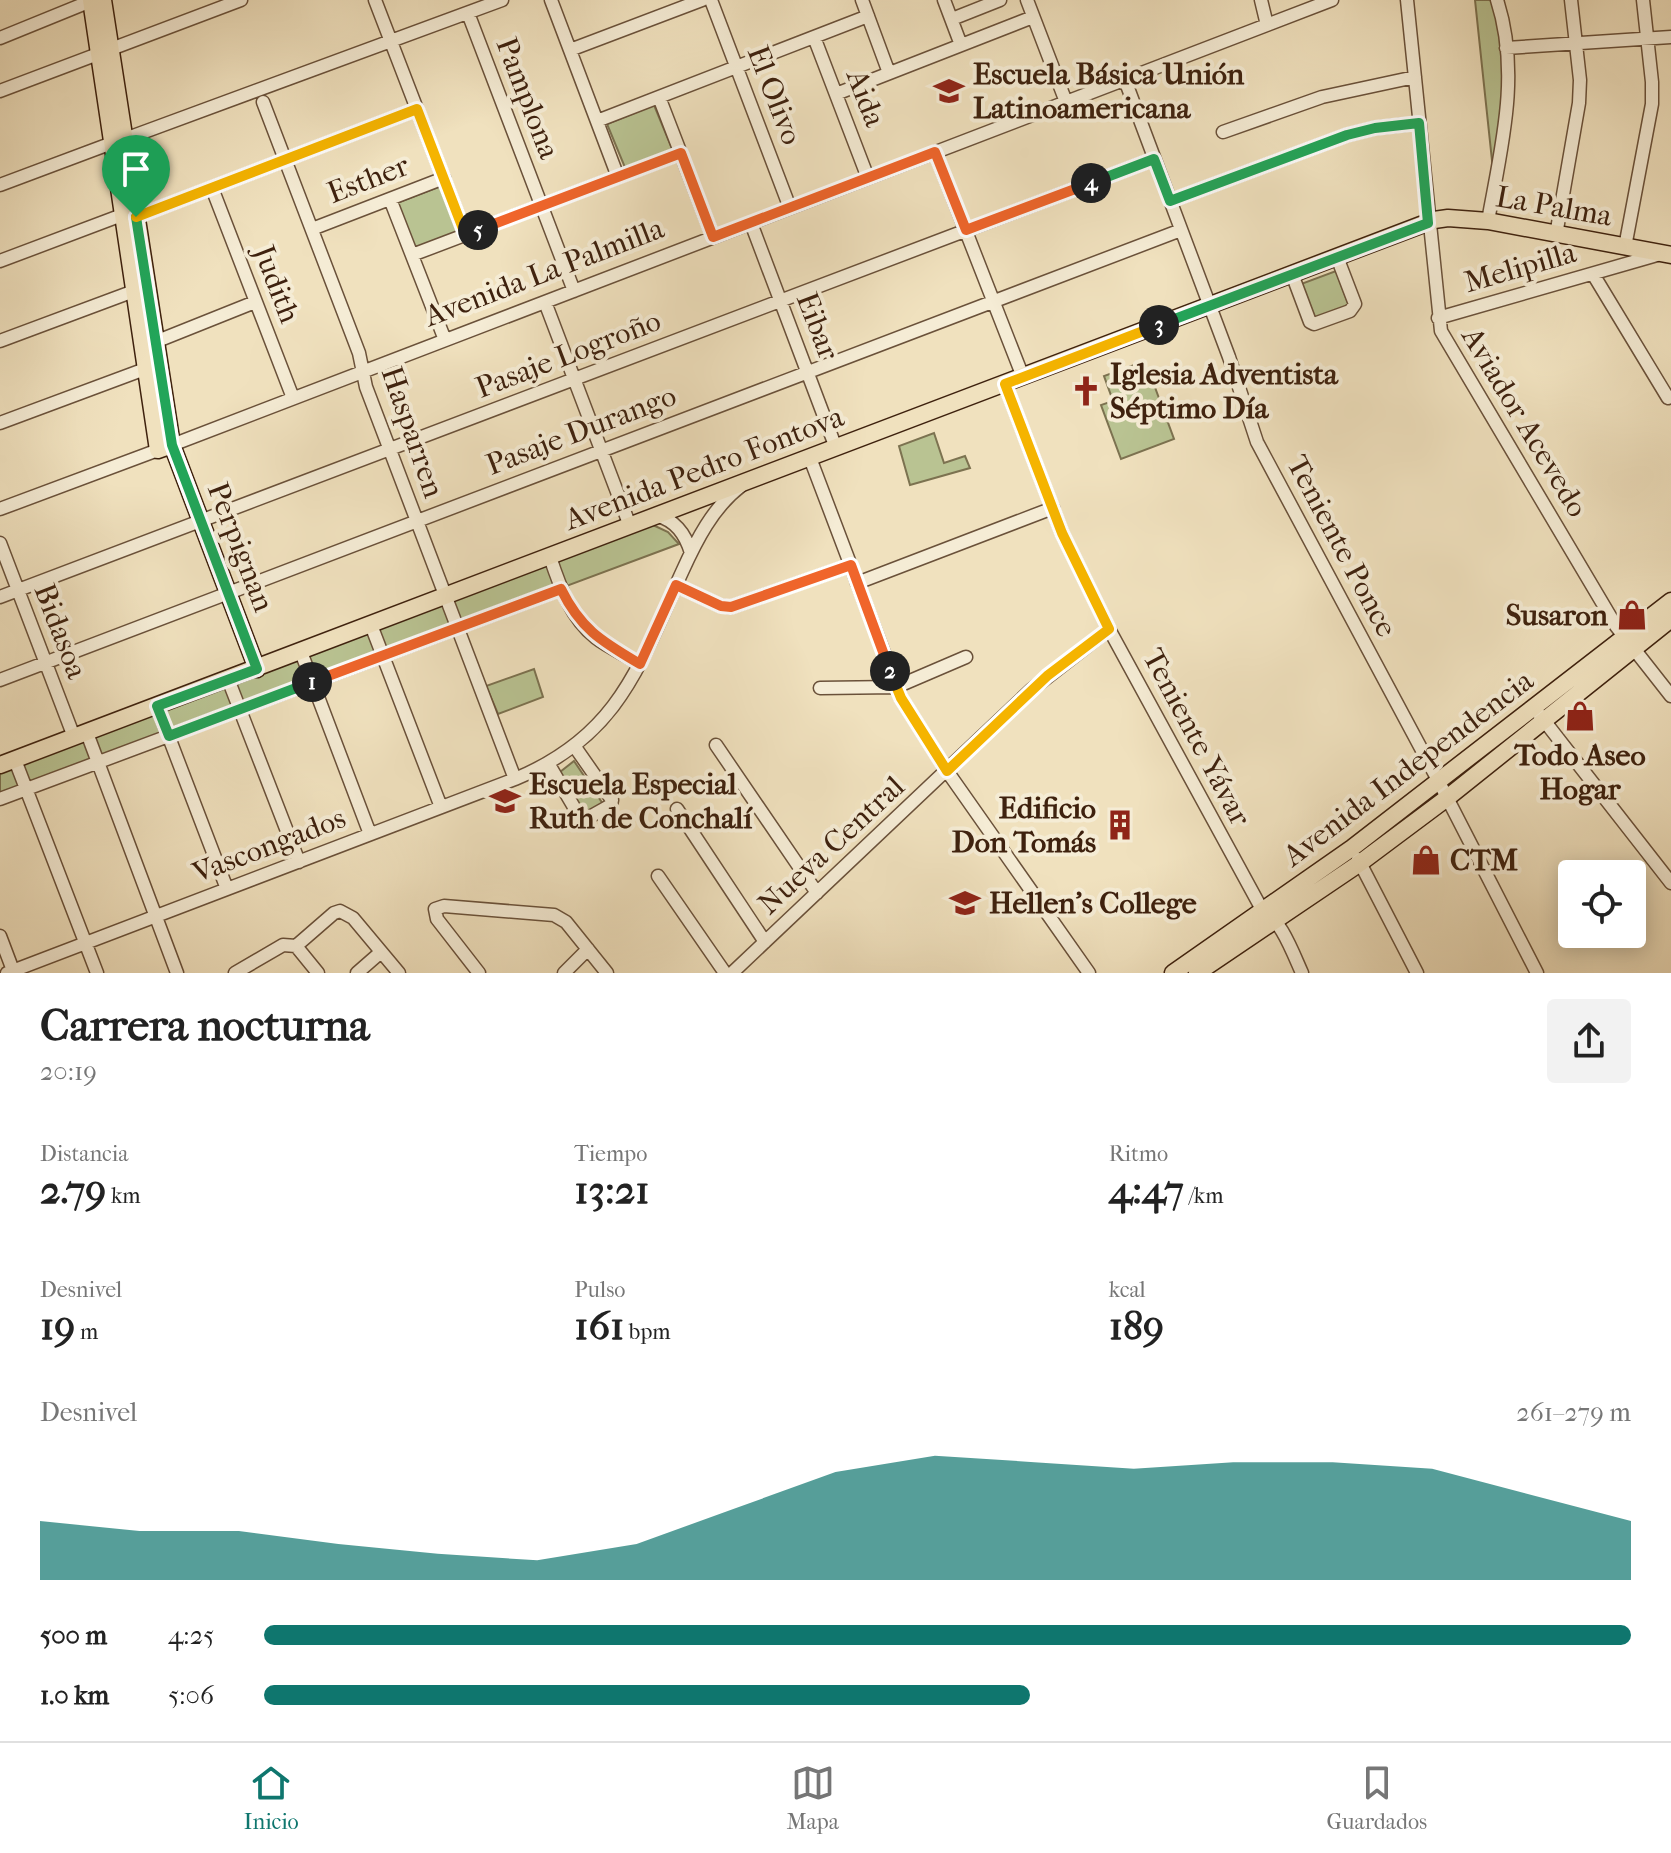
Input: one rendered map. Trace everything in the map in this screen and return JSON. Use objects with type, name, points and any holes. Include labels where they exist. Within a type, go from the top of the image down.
[{"type":"main road","points":[[91,0],[105,52]]},
{"type":"main road","points":[[103,0],[105,52],[129,216],[155,342],[165,447]]},
{"type":"main road","points":[[129,216],[134,291],[145,369],[165,447]]},
{"type":"main road","name":"La Palma","points":[[1428,223],[1448,218],[1488,221],[1667,254]]},
{"type":"main road","name":"Avenida Pedro Fontova","points":[[8,762],[1428,223]]},
{"type":"main road","name":"Perpignan","points":[[165,447],[201,521],[257,669]]},
{"type":"main road","name":"Avenida Independencia","points":[[1173,973],[1270,914],[1356,856],[1629,644],[1671,601]]},
{"type":"main road","name":"Avenida Independencia","points":[[1629,644],[1671,619]]},
{"type":"main road","name":"Avenida Independencia","points":[[1199,973],[1270,914]]},
{"type":"street","points":[[0,38],[91,0]]},
{"type":"street","points":[[375,0],[465,234]]},
{"type":"street","points":[[0,185],[502,0]]},
{"type":"street","points":[[551,0],[618,177]]},
{"type":"street","points":[[570,50],[702,0]]},
{"type":"street","name":"El Olivo","points":[[711,0],[790,208]]},
{"type":"street","name":"Aida","points":[[862,0],[889,73]]},
{"type":"street","points":[[944,0],[961,45]]},
{"type":"street","points":[[952,19],[1000,0]]},
{"type":"street","points":[[1027,0],[1066,102]]},
{"type":"street","points":[[1261,0],[1267,25]]},
{"type":"street","name":"Avenida La Palmilla","points":[[0,509],[1332,0]]},
{"type":"street","name":"Aviador Acevedo","points":[[1407,0],[1441,331],[1629,644],[1671,696]]},
{"type":"street","points":[[1488,221],[1509,107],[1510,82],[1497,0]]},
{"type":"street","points":[[1556,235],[1579,103],[1571,0]]},
{"type":"street","points":[[1625,247],[1652,104],[1643,0]]},
{"type":"street","points":[[0,91],[233,1]]},
{"type":"street","name":"Pamplona","points":[[468,13],[574,291]]},
{"type":"street","points":[[597,121],[868,16]]},
{"type":"street","points":[[836,94],[1033,17]]},
{"type":"street","name":"Aida","points":[[814,37],[868,178]]},
{"type":"street","points":[[1506,48],[1671,37]]},
{"type":"street","points":[[1223,132],[1322,97],[1415,77]]},
{"type":"street","name":"Teniente Ponce","points":[[1125,80],[1210,306],[1257,442],[1537,973]]},
{"type":"street","points":[[659,97],[713,237]]},
{"type":"street","name":"Hasparren","points":[[263,102],[359,353],[366,387],[515,779]]},
{"type":"street","points":[[0,261],[212,188],[417,109]]},
{"type":"street","points":[[1170,201],[1347,135],[1419,123]]},
{"type":"street","points":[[935,152],[1023,377]]},
{"type":"street","points":[[412,255],[681,153]]},
{"type":"street","name":"Pasaje Logroño","points":[[0,597],[1154,159]]},
{"type":"street","name":"Esther","points":[[312,229],[444,178]]},
{"type":"street","name":"Judith","points":[[212,188],[293,398]]},
{"type":"street","points":[[390,199],[445,340]]},
{"type":"street","name":"Eibar","points":[[751,223],[836,448]]},
{"type":"street","name":"Pasaje Durango","points":[[0,680],[1181,230]]},
{"type":"street","name":"Melipilla","points":[[1438,318],[1667,254]]},
{"type":"street","points":[[1292,274],[1310,322],[1314,324],[1350,311],[1355,304],[1337,257]]},
{"type":"street","points":[[1593,274],[1662,377],[1668,398]]},
{"type":"street","points":[[0,341],[134,291]]},
{"type":"street","points":[[155,342],[255,302]]},
{"type":"street","points":[[545,302],[630,526]]},
{"type":"street","points":[[0,423],[145,369]]},
{"type":"street","name":"Teniente Yávar","points":[[1005,384],[1053,508],[1109,629],[1259,904],[1270,914],[1302,973]]},
{"type":"street","points":[[810,458],[896,687],[947,771],[1089,973]]},
{"type":"street","name":"Vascongados","points":[[11,972],[515,779],[575,747],[615,707],[640,664],[691,553],[712,517],[746,482]]},
{"type":"street","points":[[857,583],[1053,508]]},
{"type":"street","points":[[658,516],[666,518],[679,529],[691,553]]},
{"type":"street","name":"Bidasoa","points":[[0,543],[46,662],[80,735],[98,762],[177,973]]},
{"type":"street","points":[[550,557],[561,589],[583,625],[597,639],[640,664]]},
{"type":"street","points":[[676,585],[721,606],[731,607],[851,565]]},
{"type":"street","points":[[0,799],[561,589]]},
{"type":"street","points":[[371,625],[441,807]]},
{"type":"street","name":"Nueva Central","points":[[732,973],[1047,676],[1109,629]]},
{"type":"street","points":[[301,652],[370,834]]},
{"type":"street","points":[[820,688],[896,687],[966,657]]},
{"type":"street","points":[[228,679],[299,862]]},
{"type":"street","points":[[157,706],[227,889]]},
{"type":"street","points":[[1539,715],[1671,883]]},
{"type":"street","points":[[716,745],[817,893]]},
{"type":"street","points":[[548,763],[581,819],[611,805],[612,800],[575,747]]},
{"type":"street","points":[[8,762],[26,789],[97,973]]},
{"type":"street","points":[[677,809],[765,942]]},
{"type":"street","points":[[1356,856],[1417,973]]},
{"type":"street","points":[[658,876],[725,973]]},
{"type":"street","points":[[479,973],[437,919],[435,909],[444,906],[554,915],[566,922],[607,973]]},
{"type":"street","points":[[235,973],[283,945],[296,946],[340,911],[353,918],[399,973]]},
{"type":"street","points":[[0,936],[11,972]]},
{"type":"street","points":[[296,946],[318,973]]},
{"type":"street","points":[[564,973],[588,949]]},
{"type":"street","points":[[357,973],[381,952]]},
{"type":"green space","points":[[1475,0],[1492,0],[1497,15],[1505,84],[1493,170]]},
{"type":"green space","points":[[654,105],[673,151],[626,170],[607,124]]},
{"type":"green space","points":[[441,186],[458,232],[411,250],[394,204]]},
{"type":"green space","points":[[1336,271],[1349,306],[1314,319],[1301,284]]},
{"type":"green space","points":[[1134,365],[1142,386],[1153,382],[1174,439],[1121,459],[1101,405],[1113,401],[1104,376]]},
{"type":"green space","points":[[934,433],[944,463],[965,456],[970,468],[910,485],[899,446]]},
{"type":"green space","points":[[653,525],[668,532],[679,544],[0,797],[0,770]]},
{"type":"green space","points":[[534,669],[543,697],[498,714],[486,686]]},
{"type":"green space","points":[[574,761],[603,804],[583,816],[560,772]]},
{"type":"place","name":"Escuela Básica Unión Latinoamericana","points":[[949,91]]},
{"type":"place","name":"Iglesia Adventista Séptimo Día","points":[[1086,391]]},
{"type":"place","name":"Susaron","points":[[1632,615]]},
{"type":"place","name":"Todo Aseo Hogar","points":[[1580,716]]},
{"type":"place","name":"Escuela Especial Ruth de Conchalí","points":[[505,801]]},
{"type":"place","name":"Edificio Don Tomás","points":[[1120,825]]},
{"type":"place","name":"CTM","points":[[1426,860]]},
{"type":"place","name":"Hellen's College","points":[[965,903]]},
{"type":"route","points":[[417,109],[465,234],[681,153],[713,237],[935,152],[966,230],[1154,159],[1170,201],[1347,135],[1419,123],[1428,223],[1005,384],[1062,533],[1109,629],[1047,676],[947,771],[901,698],[851,565],[731,607],[721,606],[676,585],[640,664],[597,639],[583,625],[561,589],[169,736],[157,706],[257,669],[172,445],[136,217],[417,109]]}]
